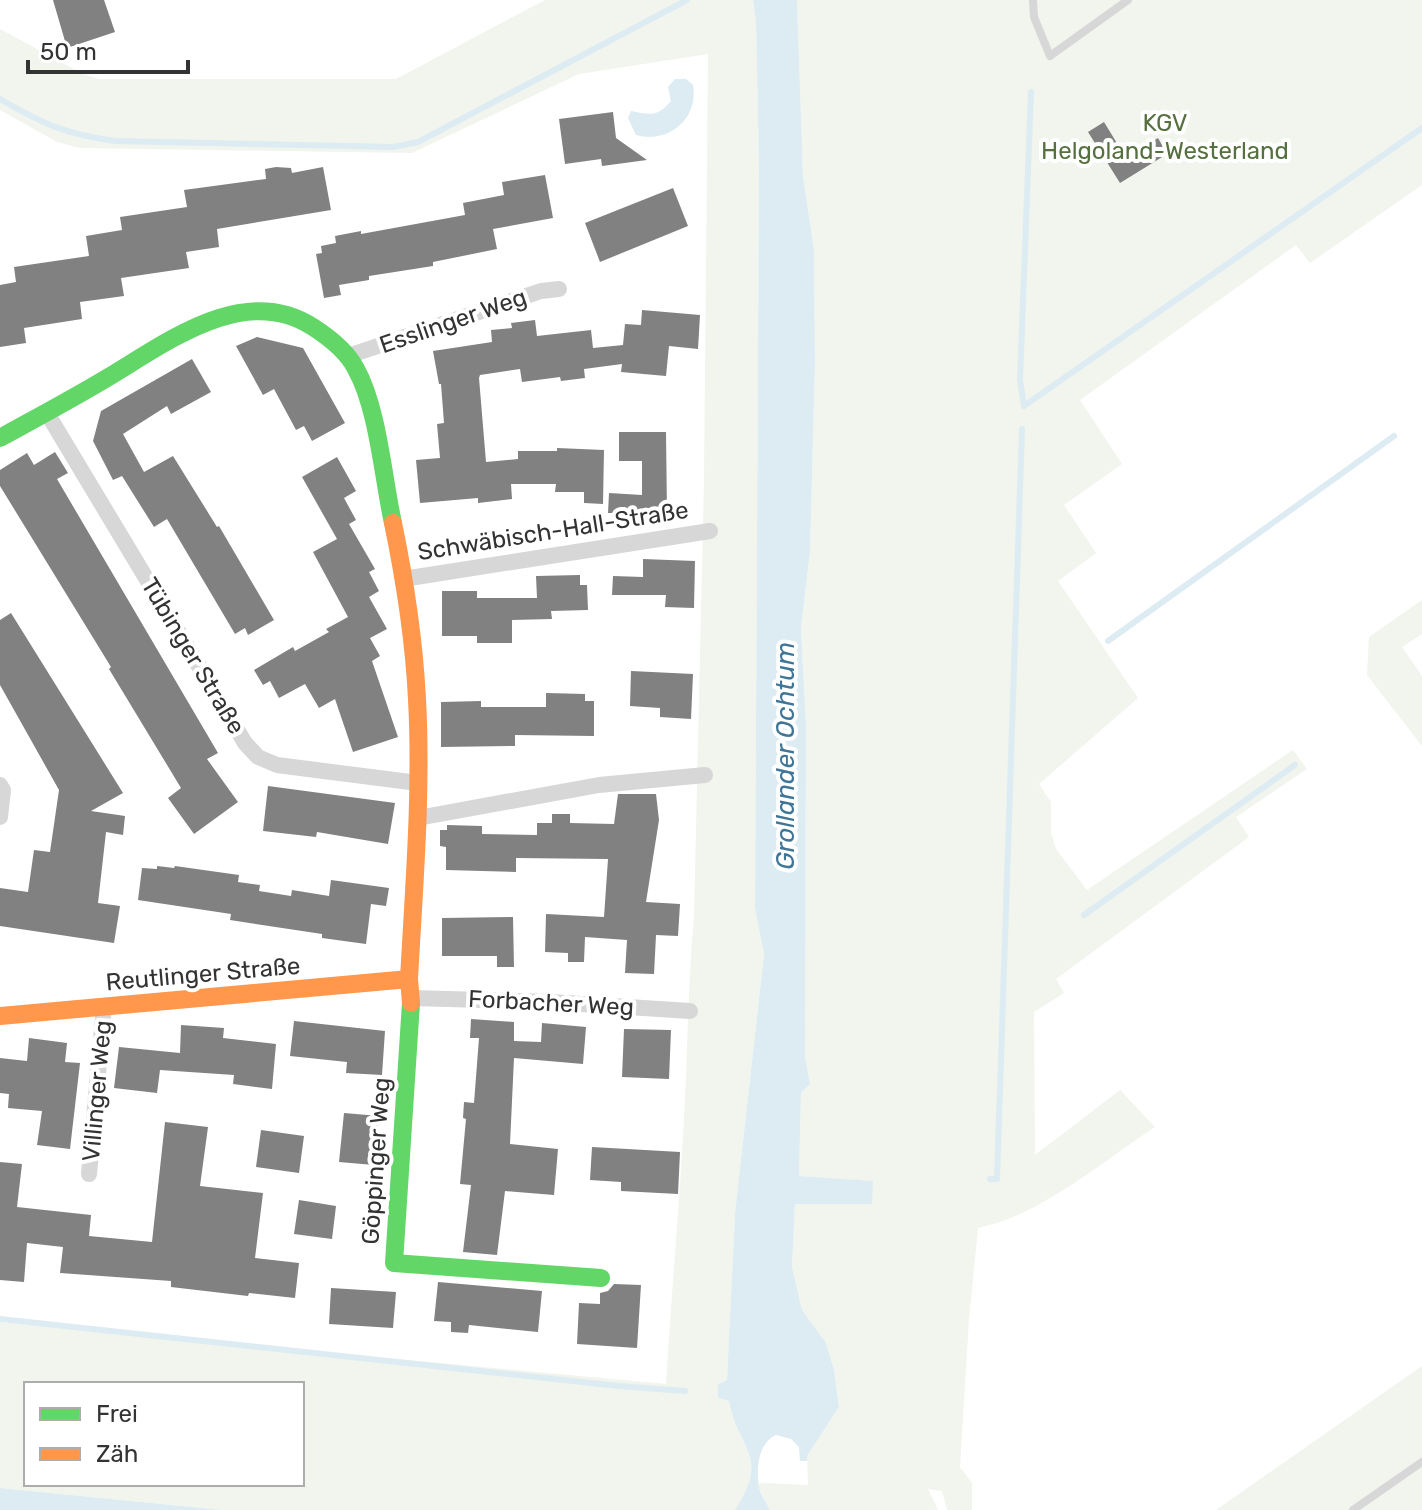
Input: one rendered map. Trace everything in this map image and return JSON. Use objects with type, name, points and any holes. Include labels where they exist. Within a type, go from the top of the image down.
[{"type":"street","name":"Esslinger Weg","points":[[348,356],[541,291],[559,289]]},
{"type":"street","name":"Schwäbisch-Hall-Straße","points":[[0,438],[178,336],[214,321],[253,311],[273,310],[299,318],[348,356],[360,376],[380,460],[403,579],[414,657],[418,818],[410,988]]},
{"type":"street","name":"Tübinger Straße","points":[[47,413],[245,743],[258,757],[277,765],[418,783]]},
{"type":"street","name":"Schwäbisch-Hall-Straße","points":[[403,579],[710,531]]},
{"type":"street","points":[[418,818],[599,785],[705,775]]},
{"type":"street","points":[[0,785],[3,790],[0,817]]},
{"type":"street","name":"Reutlinger Straße","points":[[0,1016],[410,988]]},
{"type":"street","name":"Forbacher Weg","points":[[410,988],[550,1002],[690,1011]]},
{"type":"street","name":"Göppinger Weg","points":[[410,988],[394,1263],[601,1278]]},
{"type":"street","name":"Villinger Weg","points":[[89,1174],[104,1007]]},
{"type":"lane","points":[[1033,0],[1034,17],[1050,56],[1128,0]]},
{"type":"lane","points":[[1353,1510],[1422,1462]]},
{"type":"green space","points":[[545,0],[753,0],[759,168],[755,909],[764,954],[735,1213],[727,1380],[718,1384],[718,1398],[729,1401],[751,1464],[751,1476],[735,1510],[222,1510],[0,1488],[0,1322],[666,1384],[694,917],[704,482],[708,54],[579,74],[412,153],[80,148],[57,142],[0,110],[0,29],[83,74],[99,79],[396,79]]},
{"type":"green space","name":"KGV Helgoland-Westerland","points":[[797,0],[1422,0],[1422,185],[1310,263],[1296,245],[1080,400],[1122,464],[1064,505],[1096,553],[1058,581],[1138,698],[1039,784],[1051,802],[1051,833],[1056,849],[1087,890],[1293,750],[1307,769],[1236,817],[1249,837],[1056,979],[1064,993],[1034,1012],[1035,1155],[1120,1090],[1155,1127],[1047,1200],[1001,1222],[978,1228],[960,1467],[972,1483],[972,1510],[947,1510],[942,1491],[928,1489],[938,1510],[770,1510],[759,1488],[759,1483],[808,1485],[807,1456],[839,1407],[834,1370],[826,1343],[802,1310],[792,1267],[795,1203],[872,1204],[872,1181],[799,1176],[801,1093],[810,1084],[805,1056],[806,726],[801,628],[810,552],[815,362],[814,250],[803,176]]},
{"type":"green space","points":[[1422,600],[1422,634],[1402,647],[1422,676],[1422,746],[1367,675],[1369,637]]},
{"type":"green space","points":[[1422,1366],[1422,1510],[1216,1510]]},
{"type":"water","name":"Grollander Ochtum","points":[[753,0],[797,0],[803,176],[814,250],[815,362],[810,552],[801,628],[806,726],[805,1056],[810,1084],[801,1093],[799,1176],[873,1181],[872,1204],[795,1204],[792,1267],[802,1310],[826,1343],[834,1370],[839,1407],[807,1456],[807,1461],[800,1461],[799,1447],[791,1439],[776,1435],[770,1439],[762,1450],[758,1472],[760,1490],[770,1510],[735,1510],[751,1476],[751,1464],[729,1401],[718,1398],[718,1384],[727,1380],[735,1213],[764,954],[755,909],[759,168]]},
{"type":"water","points":[[675,79],[686,79],[693,85],[694,97],[686,118],[670,132],[659,136],[636,135],[628,118],[631,111],[649,114],[662,110],[671,101],[668,87]]},
{"type":"water","points":[[0,1488],[222,1510],[0,1510]]},
{"type":"building","points":[[53,0],[104,0],[115,32],[67,48]]},
{"type":"building","points":[[613,112],[616,138],[647,160],[602,166],[601,159],[565,164],[559,119]]},
{"type":"building","points":[[1104,122],[1126,158],[1158,138],[1167,154],[1120,183],[1088,132]]},
{"type":"building","points":[[323,167],[331,210],[217,229],[219,247],[186,252],[189,268],[121,278],[124,296],[80,302],[82,319],[24,328],[26,343],[0,347],[0,285],[16,282],[14,267],[89,256],[86,236],[122,230],[120,217],[187,207],[184,190],[266,179],[265,169],[291,168],[292,173]]},
{"type":"building","points":[[545,175],[553,218],[493,229],[497,249],[433,262],[433,266],[369,276],[369,280],[339,285],[341,295],[324,298],[316,254],[322,253],[321,246],[336,243],[335,236],[465,215],[463,203],[504,195],[502,182]]},
{"type":"building","points":[[673,188],[688,226],[600,262],[585,223]]},
{"type":"building","points":[[642,310],[700,315],[698,349],[669,346],[666,376],[621,372],[622,364],[584,369],[585,378],[561,381],[560,377],[522,382],[520,369],[480,375],[479,378],[486,462],[518,459],[518,451],[557,451],[557,448],[604,450],[603,504],[584,503],[584,492],[555,492],[556,484],[511,484],[512,499],[478,503],[478,498],[420,503],[416,460],[440,458],[437,424],[444,423],[441,384],[433,351],[492,342],[491,330],[512,328],[511,323],[535,320],[537,336],[591,330],[593,348],[623,345],[625,324],[641,325]]},
{"type":"building","points":[[257,337],[303,348],[345,423],[312,441],[304,426],[296,430],[274,389],[263,395],[236,346]]},
{"type":"building","points":[[192,359],[211,392],[171,414],[167,406],[123,434],[144,472],[173,456],[219,526],[274,620],[248,635],[245,628],[235,634],[167,519],[154,527],[122,476],[113,480],[93,441],[101,411]]},
{"type":"building","points":[[619,432],[666,432],[667,513],[608,513],[609,493],[642,495],[642,461],[619,461]]},
{"type":"building","points":[[55,452],[68,473],[57,479],[218,753],[207,759],[238,802],[194,834],[168,798],[181,788],[0,486],[0,470],[27,453],[34,465]]},
{"type":"building","points":[[337,457],[356,491],[344,498],[356,520],[349,524],[375,569],[369,572],[379,591],[369,597],[387,629],[370,638],[380,656],[372,661],[398,737],[353,752],[335,699],[319,708],[305,684],[279,698],[270,681],[263,685],[254,670],[293,647],[295,651],[329,632],[326,629],[348,617],[313,552],[337,539],[302,477]]},
{"type":"building","points":[[643,559],[695,561],[694,608],[665,607],[666,595],[612,595],[613,576],[643,577]]},
{"type":"building","points":[[580,575],[580,585],[587,585],[588,610],[551,611],[552,619],[512,620],[512,643],[477,643],[477,636],[442,636],[442,591],[477,591],[477,598],[537,598],[536,576]]},
{"type":"building","points":[[11,613],[123,793],[91,811],[125,816],[123,835],[106,832],[98,903],[120,906],[114,943],[0,926],[0,888],[28,892],[34,850],[50,852],[59,790],[0,685],[0,620]]},
{"type":"building","points":[[631,671],[693,674],[691,719],[660,717],[660,708],[630,706]]},
{"type":"building","points":[[546,693],[585,694],[585,701],[594,701],[594,736],[515,735],[515,746],[441,747],[441,702],[481,701],[481,707],[546,707]]},
{"type":"building","points":[[268,786],[395,803],[388,844],[317,832],[316,837],[263,831]]},
{"type":"building","points":[[618,794],[656,794],[659,820],[646,902],[680,904],[678,936],[656,935],[654,974],[625,973],[627,940],[585,937],[584,962],[568,962],[568,953],[545,952],[546,914],[604,917],[608,859],[516,858],[516,872],[446,870],[446,847],[440,846],[440,830],[447,830],[447,825],[482,826],[482,834],[537,835],[537,823],[552,823],[552,814],[570,814],[570,823],[614,824]]},
{"type":"building","points":[[157,866],[239,875],[238,882],[260,885],[259,891],[291,896],[292,890],[329,896],[331,880],[389,888],[386,906],[371,904],[366,944],[230,920],[231,914],[138,900],[142,868],[157,869]]},
{"type":"building","points":[[513,917],[514,967],[497,967],[497,956],[442,956],[442,918]]},
{"type":"building","points":[[471,1019],[514,1022],[514,1041],[541,1042],[542,1023],[586,1027],[583,1064],[514,1058],[510,1144],[558,1149],[554,1195],[505,1191],[497,1255],[463,1252],[471,1185],[460,1184],[466,1119],[463,1118],[464,1102],[474,1103],[479,1038],[470,1038]]},
{"type":"building","points":[[294,1021],[385,1031],[382,1075],[346,1073],[347,1062],[290,1056]]},
{"type":"building","points":[[181,1025],[224,1028],[223,1038],[276,1044],[272,1089],[233,1084],[234,1075],[160,1070],[157,1093],[114,1088],[119,1047],[180,1053]]},
{"type":"building","points":[[624,1029],[671,1030],[669,1079],[622,1077]]},
{"type":"building","points":[[29,1038],[67,1043],[65,1062],[80,1063],[70,1149],[37,1145],[42,1111],[8,1108],[9,1094],[0,1093],[0,1058],[27,1061]]},
{"type":"building","points":[[344,1113],[379,1116],[374,1165],[339,1162]]},
{"type":"building","points":[[165,1122],[208,1127],[200,1186],[263,1193],[255,1258],[299,1263],[295,1298],[171,1287],[171,1281],[60,1273],[63,1247],[27,1243],[24,1282],[0,1280],[0,1162],[22,1164],[17,1207],[91,1215],[89,1236],[152,1242]]},
{"type":"building","points":[[261,1130],[304,1136],[299,1173],[256,1167]]},
{"type":"building","points":[[592,1147],[680,1152],[678,1194],[621,1191],[621,1182],[590,1180]]},
{"type":"building","points":[[299,1200],[336,1206],[332,1239],[294,1234]]},
{"type":"building","points":[[438,1282],[542,1291],[538,1332],[469,1325],[468,1333],[451,1332],[451,1322],[434,1321]]},
{"type":"building","points":[[614,1284],[641,1285],[637,1348],[577,1344],[579,1303],[600,1304],[600,1293],[608,1291]]},
{"type":"building","points":[[331,1288],[396,1292],[393,1328],[329,1324]]},
{"type":"waterway","points":[[0,99],[55,127],[115,141],[393,147],[418,142],[687,0]]},
{"type":"waterway","points":[[1031,92],[1020,380],[1024,406],[1422,128]]},
{"type":"waterway","points":[[990,1179],[997,1179],[1022,429]]},
{"type":"waterway","points":[[1108,641],[1394,436]]},
{"type":"waterway","points":[[1084,915],[1295,765]]},
{"type":"waterway","points":[[0,1319],[685,1391]]},
{"type":"traffic: fast","points":[[0,438],[206,322],[233,314],[260,311],[287,315],[332,340],[356,369],[375,423],[393,523]]},
{"type":"traffic: fast","points":[[411,1003],[394,1263],[601,1278]]},
{"type":"traffic: slow","points":[[393,523],[408,610],[417,699],[418,804],[409,979],[411,1003]]},
{"type":"traffic: slow","points":[[0,1016],[409,979]]}]
